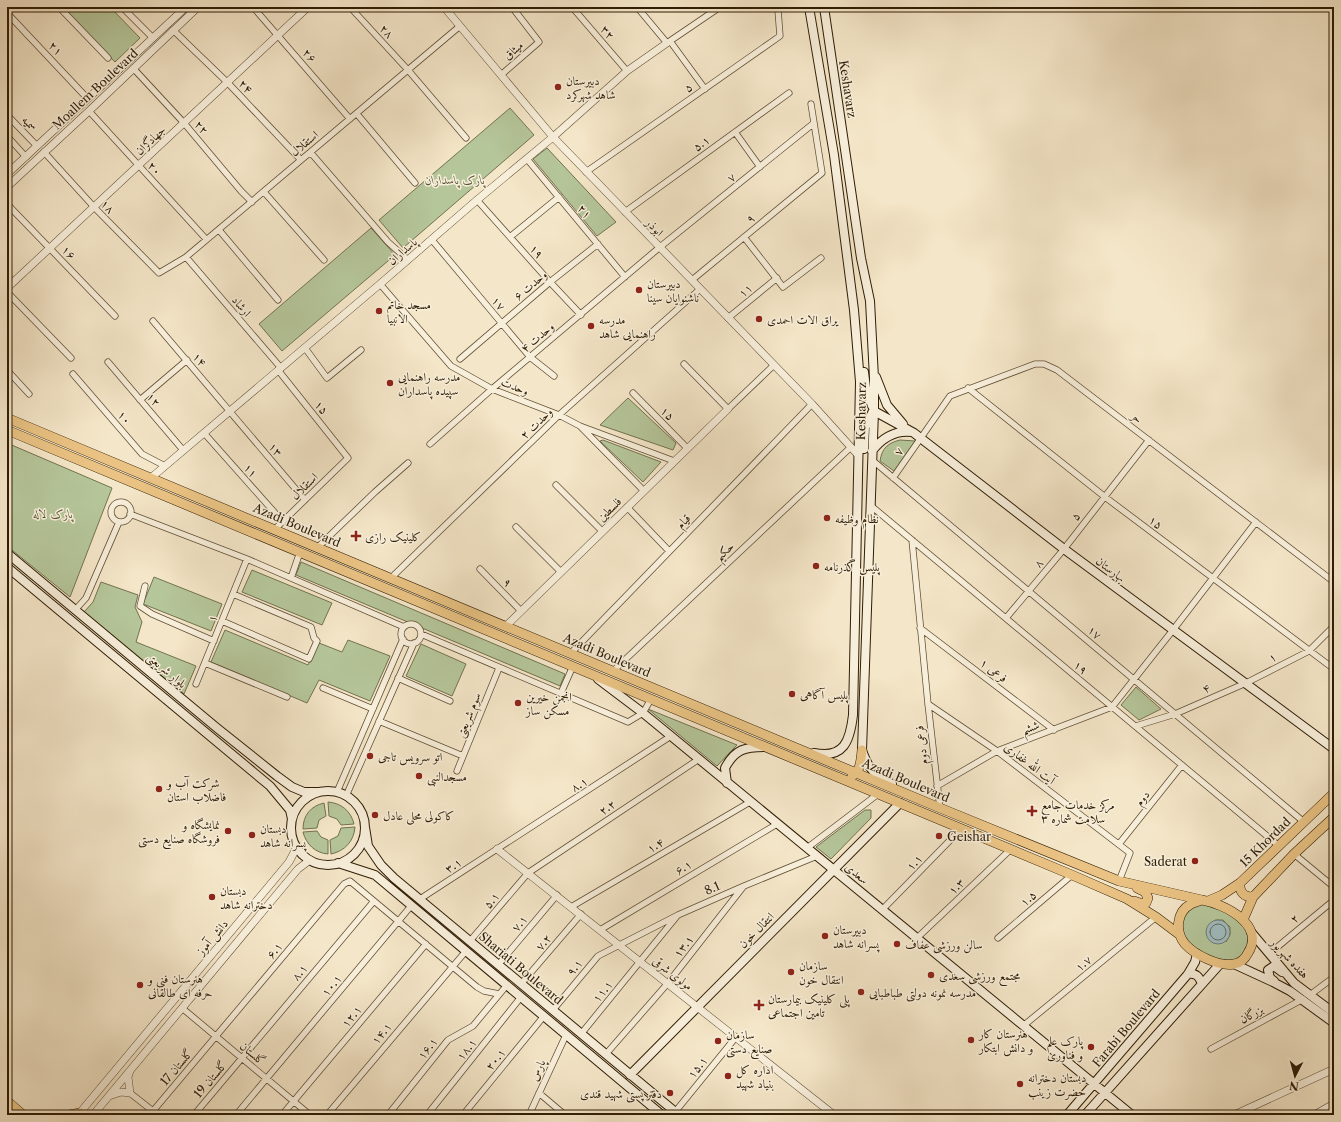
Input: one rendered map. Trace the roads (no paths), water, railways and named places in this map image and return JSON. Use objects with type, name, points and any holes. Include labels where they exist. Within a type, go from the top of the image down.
[{"type":"main road","name":"Keshavarz","points":[[804,751],[822,755],[836,752],[844,747],[851,732],[853,715],[860,382],[854,310],[837,180],[809,7]]},
{"type":"main road","name":"Keshavarz","points":[[824,7],[850,178],[860,258],[870,301],[874,411],[862,750],[866,762],[872,770],[885,781],[911,796]]},
{"type":"main road","points":[[837,180],[850,178]]},
{"type":"main road","points":[[854,310],[866,388],[874,411],[864,427],[861,492],[857,511]]},
{"type":"main road","points":[[873,370],[887,405],[899,421],[918,435]]},
{"type":"main road","name":"بهارستان","points":[[874,411],[918,435],[1064,549],[1246,682],[1334,749]]},
{"type":"main road","name":"Azadi Boulevard","points":[[7,418],[152,477],[911,796],[1119,881],[1205,901]]},
{"type":"main road","name":"Azadi Boulevard","points":[[7,430],[1072,875],[1127,899],[1156,917],[1180,935]]},
{"type":"main road","points":[[872,451],[878,443],[901,432],[918,435]]},
{"type":"main road","name":"بلوار شریعتی","points":[[7,553],[277,776],[292,787],[304,792],[318,792]]},
{"type":"main road","name":"بلوار شریعتی","points":[[7,567],[270,786],[290,810],[292,819]]},
{"type":"main road","points":[[422,603],[426,592]]},
{"type":"main road","points":[[855,610],[867,610]]},
{"type":"main road","name":"سعدی","points":[[592,674],[671,736],[1132,1115]]},
{"type":"main road","points":[[853,715],[863,716]]},
{"type":"main road","points":[[727,782],[725,768],[734,756],[746,748],[766,747]]},
{"type":"main road","points":[[820,770],[826,768],[847,777],[857,773],[859,770],[862,750]]},
{"type":"main road","points":[[318,792],[337,792],[346,796],[354,801],[360,809],[363,817],[365,827],[364,836],[360,846],[355,853],[338,863],[319,864],[310,860],[303,855],[293,838],[291,829],[292,819],[296,810],[301,802],[318,792]]},
{"type":"main road","name":"15 Khordad","points":[[1180,935],[1178,923],[1181,913],[1191,903],[1205,901],[1222,895],[1240,883],[1334,793]]},
{"type":"main road","name":"انتقال خون","points":[[630,1075],[900,803]]},
{"type":"main road","points":[[1243,920],[1253,897],[1294,854],[1334,817]]},
{"type":"main road","name":"Shariati Boulevard","points":[[365,827],[368,846],[381,865],[498,965],[677,1113]]},
{"type":"main road","name":"Shariati Boulevard","points":[[338,863],[375,875],[662,1115]]},
{"type":"main road","points":[[375,875],[373,868],[381,865]]},
{"type":"main road","points":[[1240,883],[1241,892],[1244,895],[1253,897]]},
{"type":"main road","points":[[1127,899],[1140,903],[1146,903],[1148,898],[1144,892],[1130,884]]},
{"type":"main road","points":[[1180,935],[1185,944],[1197,954],[1220,964],[1234,964],[1241,962],[1251,949],[1251,932],[1243,920],[1230,909],[1205,901]]},
{"type":"main road","name":"هفده شهریور","points":[[1251,932],[1294,983],[1334,1013]]},
{"type":"main road","name":"Farabi Boulevard","points":[[1066,1115],[1188,974],[1195,962],[1197,954]]},
{"type":"main road","points":[[1085,1115],[1220,964]]},
{"type":"main road","points":[[1234,964],[1279,985],[1303,999],[1334,1022]]},
{"type":"main road","points":[[1279,985],[1270,978],[1268,974],[1268,970],[1274,966],[1294,983]]},
{"type":"main road","points":[[1188,974],[1193,973],[1198,976],[1202,984]]},
{"type":"main road","points":[[7,1101],[24,1115]]},
{"type":"main road","points":[[68,1115],[79,1114]]},
{"type":"street","points":[[7,12],[12,7]]},
{"type":"street","points":[[59,7],[108,58]]},
{"type":"street","points":[[122,7],[153,38]]},
{"type":"street","name":"Moallem Boulevard","points":[[7,174],[186,7]]},
{"type":"street","name":"Moallem Boulevard","points":[[7,187],[198,7]]},
{"type":"street","name":"۲۶","points":[[253,7],[350,119]]},
{"type":"street","name":"جهادگران","points":[[7,288],[308,7]]},
{"type":"street","name":"۲۸","points":[[350,7],[408,70]]},
{"type":"street","name":"ابوذر","points":[[444,7],[553,137],[812,404],[858,455]]},
{"type":"street","name":"میثاق","points":[[501,75],[540,42],[512,7]]},
{"type":"street","name":"۳۲","points":[[572,7],[627,71]]},
{"type":"street","points":[[638,7],[705,89]]},
{"type":"street","points":[[668,42],[720,7]]},
{"type":"street","name":"۵","points":[[586,172],[780,36],[778,10]]},
{"type":"street","name":"۲۱","points":[[7,12],[88,99]]},
{"type":"street","name":"استقلال","points":[[159,273],[186,257],[460,26]]},
{"type":"street","name":"۲۴","points":[[173,30],[227,82],[301,160]]},
{"type":"street","name":"پاسداران","points":[[152,477],[553,137],[627,71],[668,42]]},
{"type":"street","points":[[142,48],[149,54]]},
{"type":"street","name":"۲۲","points":[[133,68],[184,123],[252,202]]},
{"type":"street","points":[[408,70],[466,138]]},
{"type":"street","name":"۵.۱","points":[[625,212],[789,93]]},
{"type":"street","points":[[811,104],[814,123]]},
{"type":"street","name":"۲۰","points":[[89,111],[206,239]]},
{"type":"street","points":[[357,114],[415,183]]},
{"type":"street","name":"سمیه","points":[[7,115],[37,146]]},
{"type":"street","name":"۷","points":[[660,247],[814,123]]},
{"type":"street","name":"۹","points":[[692,280],[822,173],[814,123]]},
{"type":"street","points":[[735,132],[760,167]]},
{"type":"street","points":[[7,136],[33,163]]},
{"type":"street","points":[[37,146],[44,152]]},
{"type":"street","name":"۱۸","points":[[44,152],[94,207],[159,273]]},
{"type":"street","points":[[311,153],[388,242],[408,260]]},
{"type":"street","name":"۲۱","points":[[527,159],[625,277]]},
{"type":"street","points":[[264,192],[324,260]]},
{"type":"street","points":[[510,237],[559,197]]},
{"type":"street","name":"۱۹","points":[[477,200],[581,315]]},
{"type":"street","name":"۱۶","points":[[7,204],[115,316]]},
{"type":"street","points":[[218,230],[278,300]]},
{"type":"street","points":[[744,237],[783,287],[821,258]]},
{"type":"street","name":"۱۷","points":[[432,240],[530,357],[554,376]]},
{"type":"street","name":"وحدت ۶","points":[[460,359],[550,282],[598,244]]},
{"type":"street","name":"وحدت ۴","points":[[430,444],[492,389],[660,247]]},
{"type":"street","name":"ارشاد","points":[[186,257],[279,369]]},
{"type":"street","name":"۱۱","points":[[728,318],[777,278]]},
{"type":"street","name":"وحدت","points":[[380,284],[451,366],[492,389],[559,415],[580,426],[674,461]]},
{"type":"street","name":"وحدت ۲","points":[[391,578],[559,415],[700,289]]},
{"type":"street","points":[[7,292],[71,358]]},
{"type":"street","name":"۱۴","points":[[154,321],[230,411]]},
{"type":"street","points":[[305,348],[326,378],[361,350]]},
{"type":"street","points":[[140,400],[187,360]]},
{"type":"street","name":"۱۲","points":[[108,362],[183,450]]},
{"type":"street","points":[[684,364],[728,409],[774,365]]},
{"type":"street","name":"حر","points":[[918,435],[950,396],[1035,364],[1044,364],[1057,370],[1334,582]]},
{"type":"street","name":"۱۵","points":[[279,369],[348,458]]},
{"type":"street","points":[[7,370],[29,394]]},
{"type":"street","name":"۱۰","points":[[73,374],[142,454],[165,466]]},
{"type":"street","name":"۱۵","points":[[968,388],[1105,497],[1334,669]]},
{"type":"street","name":"۱۵","points":[[633,393],[687,448]]},
{"type":"street","name":"قیام","points":[[570,653],[812,404]]},
{"type":"street","name":"فلسطین","points":[[506,626],[728,409]]},
{"type":"street","name":"۱۳","points":[[230,411],[305,500]]},
{"type":"street","points":[[580,426],[644,491]]},
{"type":"street","name":"۱۱","points":[[204,433],[282,522]]},
{"type":"street","name":"۷","points":[[893,478],[918,435]]},
{"type":"street","name":"۵","points":[[1064,549],[1149,440]]},
{"type":"street","name":"حکیم","points":[[614,671],[851,447]]},
{"type":"street","name":"استقلال","points":[[275,529],[348,458]]},
{"type":"street","name":"۱۷","points":[[872,460],[1304,822]]},
{"type":"street","points":[[318,547],[375,492],[408,463]]},
{"type":"street","points":[[556,485],[602,531]]},
{"type":"street","points":[[125,503],[130,508],[130,514],[127,520],[119,522],[112,515],[112,509],[116,504],[125,503]]},
{"type":"street","name":"۱۹","points":[[870,505],[1279,846]]},
{"type":"street","points":[[627,507],[669,551]]},
{"type":"street","points":[[130,514],[247,559],[404,627]]},
{"type":"street","points":[[76,609],[86,598],[119,522]]},
{"type":"street","points":[[1112,707],[1256,522]]},
{"type":"street","points":[[516,527],[561,572]]},
{"type":"street","name":"فرعی دوم","points":[[912,540],[940,808]]},
{"type":"street","name":"۸","points":[[1006,618],[1064,549]]},
{"type":"street","points":[[290,578],[300,552]]},
{"type":"street","name":"۱","points":[[196,684],[247,559]]},
{"type":"street","name":"۹","points":[[480,569],[521,611]]},
{"type":"street","points":[[145,586],[140,606],[152,614],[214,641]]},
{"type":"street","points":[[222,621],[309,659],[317,641],[314,638],[311,627],[233,594]]},
{"type":"street","points":[[409,624],[420,628],[421,634],[419,640],[414,643],[408,643],[404,639],[402,633],[404,627],[409,624]]},
{"type":"street","name":"۱","points":[[1246,682],[1309,650],[1334,626]]},
{"type":"street","name":"فرعی ۱","points":[[920,628],[1054,730]]},
{"type":"street","points":[[421,634],[628,722],[642,713],[651,699]]},
{"type":"street","points":[[337,792],[404,639]]},
{"type":"street","points":[[346,796],[414,643]]},
{"type":"street","points":[[205,663],[286,697]]},
{"type":"street","points":[[561,693],[573,666]]},
{"type":"street","name":"سوم شریعتی","points":[[457,771],[499,668]]},
{"type":"street","points":[[398,678],[450,701]]},
{"type":"street","name":"۴","points":[[1136,726],[1175,714],[1246,682]]},
{"type":"street","points":[[323,688],[373,709]]},
{"type":"street","name":"آیت الله غفاری","points":[[928,704],[997,751],[1130,853],[1119,881]]},
{"type":"street","name":"ششم","points":[[937,786],[997,751],[1112,707]]},
{"type":"street","points":[[379,721],[463,756]]},
{"type":"street","name":"۸.۱","points":[[497,849],[671,736]]},
{"type":"street","name":"۲.۲","points":[[528,873],[699,759]]},
{"type":"street","name":"دوم","points":[[1119,844],[1182,765]]},
{"type":"street","points":[[807,848],[878,794]]},
{"type":"street","name":"۱.۴","points":[[572,907],[750,802]]},
{"type":"street","name":"۶.۱","points":[[600,930],[777,824]]},
{"type":"street","name":"۱.۱","points":[[882,910],[962,829]]},
{"type":"street","name":"دانش آموز","points":[[79,1114],[172,1000],[289,862],[297,847]]},
{"type":"street","name":"مولوی شرقی","points":[[497,849],[698,1006],[834,1115]]},
{"type":"street","name":"۳.۱","points":[[420,899],[497,849]]},
{"type":"street","name":"۱.۳","points":[[917,938],[1011,849]]},
{"type":"street","points":[[1294,854],[1334,888]]},
{"type":"street","name":"8.1","points":[[619,944],[678,915],[817,856]]},
{"type":"street","name":"دانش آموز","points":[[93,1115],[298,869],[310,860]]},
{"type":"street","name":"۵.۱","points":[[470,941],[528,873]]},
{"type":"street","name":"۱.۵","points":[[998,938],[1072,875]]},
{"type":"street","name":"۶.۱","points":[[216,1036],[344,884],[350,881],[374,901]]},
{"type":"street","name":"۱۳.۱","points":[[606,1054],[668,983],[744,886]]},
{"type":"street","name":"۷.۱","points":[[498,965],[557,895]]},
{"type":"street","name":"۲","points":[[1269,954],[1334,900]]},
{"type":"street","points":[[374,901],[478,987],[484,991],[500,994]]},
{"type":"street","name":"۸.۱","points":[[242,1058],[374,901]]},
{"type":"street","name":"۱۰.۱","points":[[236,1115],[411,906]]},
{"type":"street","name":"۷.۲","points":[[521,984],[580,914]]},
{"type":"street","name":"۱۱.۱","points":[[581,1034],[678,915]]},
{"type":"street","name":"۱.۷","points":[[1023,1026],[1156,917]]},
{"type":"street","name":"۱۲.۱","points":[[282,1115],[426,944]]},
{"type":"street","name":"۹.۱","points":[[553,1010],[598,956],[619,944]]},
{"type":"street","name":"۱۴.۱","points":[[327,1115],[466,951]]},
{"type":"street","points":[[1310,995],[1334,977]]},
{"type":"street","name":"۱۶.۱","points":[[388,1115],[448,1040],[473,1026],[507,985]]},
{"type":"street","name":"۱۸.۱","points":[[427,1115],[521,997]]},
{"type":"street","name":"بزرگان","points":[[1211,1049],[1303,999]]},
{"type":"street","points":[[172,1000],[182,1008]]},
{"type":"street","name":"گلستان","points":[[182,1008],[310,1115]]},
{"type":"street","name":"۲۰.۱","points":[[463,1115],[544,1016]]},
{"type":"street","name":"پارس","points":[[529,1115],[566,1034]]},
{"type":"street","name":"گلستان 17","points":[[155,1113],[216,1036]]},
{"type":"street","name":"۱۵.۱","points":[[677,1113],[736,1037]]},
{"type":"street","name":"گلستان 19","points":[[194,1115],[242,1058]]},
{"type":"street","points":[[1234,1115],[1334,1069]]},
{"type":"street","points":[[130,1070],[128,1077],[130,1093]]},
{"type":"street","points":[[109,1096],[121,1092],[130,1093],[155,1113]]},
{"type":"street","points":[[539,1093],[565,1115]]},
{"type":"street","points":[[1313,1115],[1334,1103]]},
{"type":"water","points":[[1213,920],[1223,920],[1230,927],[1230,937],[1223,944],[1213,944],[1206,937],[1206,927]]},
{"type":"place","name":"دبیرستان‌ شاهد شهرکرد","points":[[558,87]]},
{"type":"place","name":"دبیرستان ناشنوایان سینا","points":[[639,290]]},
{"type":"place","name":"مسجد خاتم الانبیا","points":[[379,311]]},
{"type":"place","name":"یراق الات احمدی","points":[[759,319]]},
{"type":"place","name":"مدرسه راهنمایی شاهد","points":[[591,326]]},
{"type":"place","name":"مدرسه راهنمایی سپیده پاسداران","points":[[390,383]]},
{"type":"place","name":"نظام وظیفه","points":[[827,518]]},
{"type":"place","name":"کلینیک رازی","points":[[356,536]]},
{"type":"place","name":"پلیس گذرنامه","points":[[816,566]]},
{"type":"place","name":"پلیس آگاهی","points":[[792,694]]},
{"type":"place","name":"انجمن خیرین مسکن ساز","points":[[518,703]]},
{"type":"place","name":"اتو سرویس تاجی","points":[[370,756]]},
{"type":"place","name":"مسجدالنبی","points":[[419,776]]},
{"type":"place","name":"شرکت آب و فاضلاب استان","points":[[159,789]]},
{"type":"place","name":"مرکز خدمات جامع سلامت شماره ۳","points":[[1032,811]]},
{"type":"place","name":"کاکولی محلی عادل","points":[[375,815]]},
{"type":"place","name":"نمایشگاه و فروشگاه صنایع دستی","points":[[228,831]]},
{"type":"place","name":"دبستان پسرانه شاهد","points":[[252,835]]},
{"type":"place","name":"Geishar","points":[[939,836]]},
{"type":"place","name":"Saderat","points":[[1195,861]]},
{"type":"place","name":"دبستان دخترانه شاهد","points":[[212,897]]},
{"type":"place","name":"دبیرستان پسرانه شاهد","points":[[825,936]]},
{"type":"place","name":"سالن ورزشی عفاف","points":[[897,944]]},
{"type":"place","name":"سازمان انتقال خون","points":[[791,972]]},
{"type":"place","name":"مجتمع ورزشی سعدی","points":[[931,975]]},
{"type":"place","name":"هنرستان فنی و حرفه ای طالقانی","points":[[140,985]]},
{"type":"place","name":"مدرسه نمونه دولتی طباطبایی","points":[[861,992]]},
{"type":"place","name":"پلی کلینیک بیمارستان تامین اجتماعی","points":[[759,1005]]},
{"type":"place","name":"هنرستان کار و دانش ابتکار","points":[[971,1040]]},
{"type":"place","name":"سازمان صنایع دستی","points":[[718,1041]]},
{"type":"place","name":"پارک علم و فناوری","points":[[1091,1047]]},
{"type":"place","name":"اداره کل بنیاد شهید","points":[[728,1076]]},
{"type":"place","name":"دبستان دخترانه حضرت زینب","points":[[1020,1084]]},
{"type":"place","name":"دفتر پستی شهید قندی","points":[[670,1093]]},
{"type":"park label","name":"پارک پاسداران","points":[[455,179]]},
{"type":"park label","name":"پارک لاله","points":[[53,513]]}]
